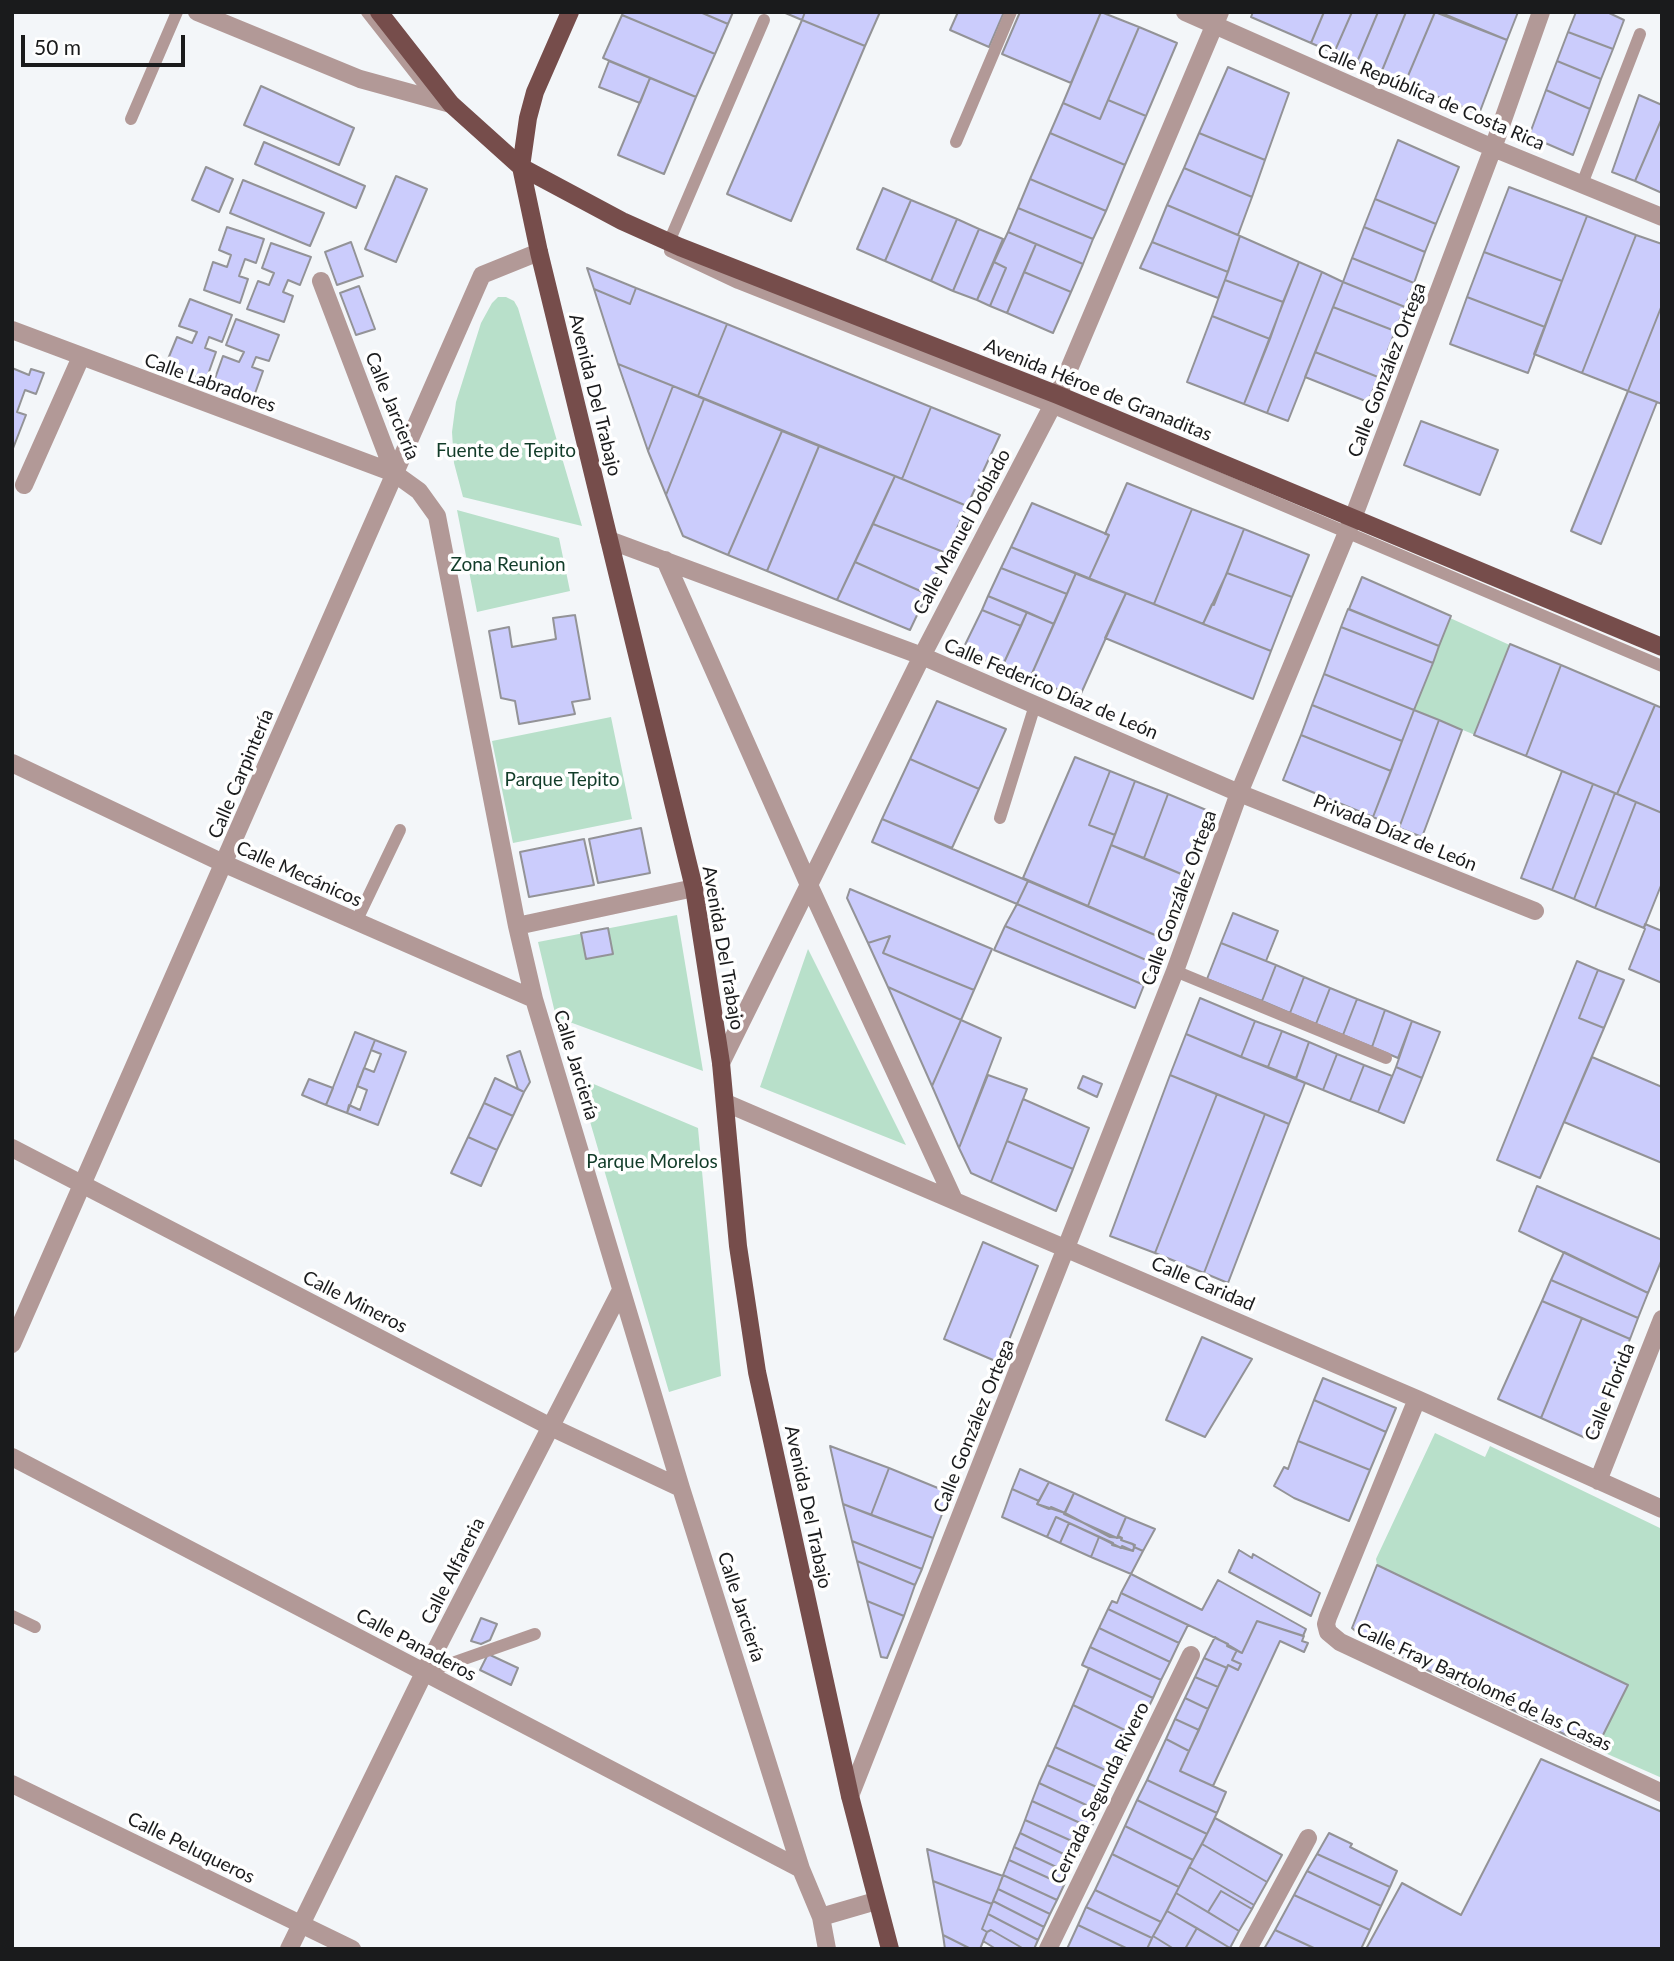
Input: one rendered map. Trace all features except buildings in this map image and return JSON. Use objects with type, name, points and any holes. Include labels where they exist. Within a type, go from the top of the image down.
[{"type":"main road","points":[[379,12],[443,101],[522,172]]},
{"type":"main road","points":[[522,172],[528,118],[535,92],[570,12]]},
{"type":"main road","name":"Avenida Héroe de Granaditas","points":[[522,172],[669,242],[1350,525],[1662,647]]},
{"type":"main road","name":"Avenida Del Trabajo","points":[[522,172],[539,252],[694,888],[721,1063],[738,1246],[757,1372],[850,1796],[890,1949]]},
{"type":"street","points":[[197,12],[360,79],[443,101]]},
{"type":"street","name":"Calle República de Costa Rica","points":[[1185,12],[1218,19],[1493,148],[1662,217]]},
{"type":"street","name":"Calle González Ortega","points":[[850,1796],[1175,971],[1239,793],[1350,525],[1493,148],[1541,12]]},
{"type":"street","name":"Calle Manuel Doblado","points":[[721,1063],[922,656],[1054,401],[1218,19]]},
{"type":"street","name":"Calle Carpintería","points":[[12,1344],[482,275],[539,252]]},
{"type":"street","name":"Calle Jarciería","points":[[321,281],[394,473],[419,491],[437,516],[517,926],[534,999],[681,1488],[801,1869],[821,1917],[827,1949]]},
{"type":"street","name":"Calle Labradores","points":[[12,330],[394,473]]},
{"type":"street","points":[[24,485],[81,358]]},
{"type":"street","name":"Calle Federico Díaz de León","points":[[609,540],[922,656],[1239,793]]},
{"type":"street","points":[[665,560],[809,885],[954,1200]]},
{"type":"street","name":"Calle Mecánicos","points":[[12,763],[225,864],[534,999]]},
{"type":"street","name":"Privada Díaz de León","points":[[1239,793],[1535,911]]},
{"type":"street","points":[[517,926],[694,888]]},
{"type":"street","name":"Calle Caridad","points":[[726,1103],[1417,1399],[1662,1509]]},
{"type":"street","name":"Calle Mineros","points":[[12,1148],[551,1427],[681,1488]]},
{"type":"street","name":"Calle Alfareria","points":[[289,1949],[424,1673],[621,1290]]},
{"type":"street","name":"Calle Florida","points":[[1598,1481],[1662,1319]]},
{"type":"street","name":"Calle Fray Bartolomé de las Casas","points":[[1417,1399],[1328,1617],[1328,1632],[1340,1642],[1662,1793]]},
{"type":"street","name":"Calle Panaderos","points":[[12,1457],[801,1869]]},
{"type":"street","name":"Cerrada Segunda Rivero","points":[[1048,1949],[1191,1655]]},
{"type":"street","name":"Calle Peluqueros","points":[[12,1784],[352,1949]]},
{"type":"street","points":[[1248,1949],[1308,1838]]},
{"type":"street","points":[[821,1917],[876,1901]]},
{"type":"lane","points":[[131,119],[177,12]]},
{"type":"lane","points":[[367,12],[443,101]]},
{"type":"lane","points":[[956,142],[1011,12]]},
{"type":"lane","points":[[669,242],[764,20]]},
{"type":"lane","points":[[1582,184],[1640,34]]},
{"type":"lane","points":[[522,172],[625,231],[738,283],[1054,401]]},
{"type":"lane","points":[[1350,525],[1662,666]]},
{"type":"lane","points":[[1000,818],[1035,705]]},
{"type":"lane","points":[[356,922],[400,830]]},
{"type":"lane","points":[[1175,971],[1386,1058]]},
{"type":"lane","points":[[12,1616],[35,1628]]},
{"type":"lane","points":[[424,1673],[535,1634]]},
{"type":"green space","name":"Fuente de Tepito","points":[[498,297],[514,301],[518,308],[582,526],[463,497],[454,463],[452,432],[456,402],[481,323]]},
{"type":"green space","name":"Zona Reunion","points":[[457,510],[559,538],[570,591],[477,612]]},
{"type":"green space","points":[[1450,618],[1556,666],[1524,755],[1414,710]]},
{"type":"green space","name":"Parque Tepito","points":[[611,717],[632,819],[513,843],[492,741]]},
{"type":"green space","points":[[677,915],[703,1071],[556,1017],[538,942]]},
{"type":"green space","points":[[808,949],[906,1145],[760,1087]]},
{"type":"green space","name":"Parque Morelos","points":[[577,1077],[698,1128],[721,1376],[669,1392]]},
{"type":"green space","points":[[1435,1433],[1485,1457],[1490,1446],[1662,1529],[1662,1778],[1596,1749],[1628,1685],[1377,1565],[1376,1559]]}]
